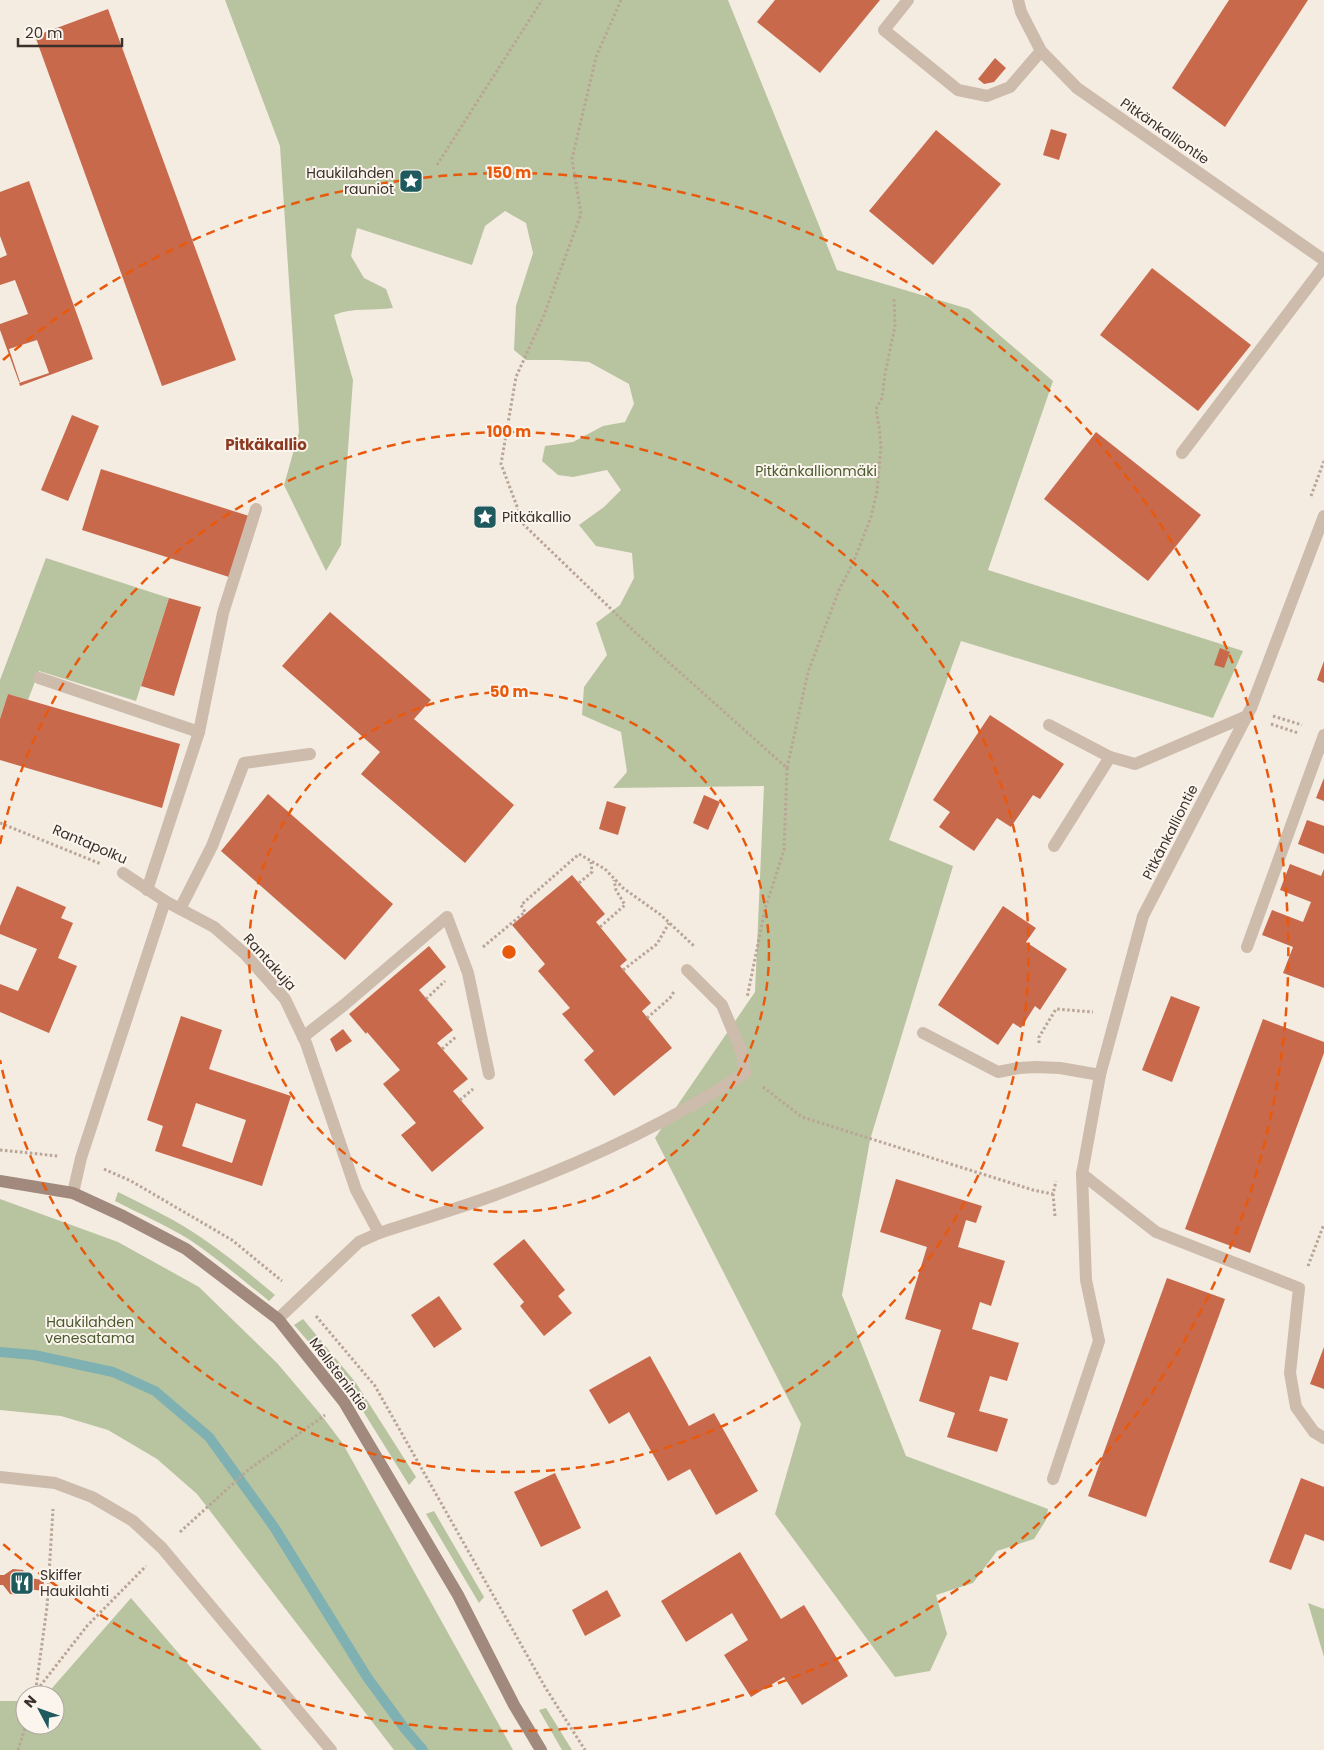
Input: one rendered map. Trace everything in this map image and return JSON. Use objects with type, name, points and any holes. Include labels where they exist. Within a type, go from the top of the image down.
[{"type":"street","points":[[908,0],[884,30],[958,90],[986,96],[1010,87],[1041,52]]},
{"type":"street","name":"Pitkänkalliontie","points":[[1018,0],[1021,12],[1041,52],[1077,88],[1324,260]]},
{"type":"street","points":[[1182,452],[1324,266]]},
{"type":"street","points":[[147,890],[199,732],[223,612],[256,509]]},
{"type":"street","name":"Pitkänkalliontie","points":[[1053,1479],[1099,1340],[1086,1280],[1082,1174],[1100,1075],[1144,916],[1249,712],[1324,516]]},
{"type":"street","points":[[39,678],[199,732]]},
{"type":"street","points":[[1049,725],[1110,757],[1135,764],[1249,712]]},
{"type":"street","points":[[1247,947],[1323,738]]},
{"type":"street","points":[[180,909],[212,846],[244,763],[310,754]]},
{"type":"street","points":[[1054,846],[1110,757]]},
{"type":"street","name":"Rantapolku","points":[[123,873],[165,901]]},
{"type":"street","points":[[73,1193],[81,1158],[165,901]]},
{"type":"street","name":"Rantakuja","points":[[165,901],[214,927],[245,954],[285,999],[303,1037],[356,1190],[379,1233]]},
{"type":"street","points":[[303,1037],[344,1005],[447,917],[464,963],[474,1000],[489,1074]]},
{"type":"street","points":[[278,1320],[360,1242],[379,1233],[495,1195],[581,1161],[675,1115],[745,1073],[742,1053],[722,1005],[686,970]]},
{"type":"street","points":[[923,1033],[998,1072],[1036,1067],[1060,1068],[1100,1075]]},
{"type":"street","points":[[1082,1174],[1156,1232],[1299,1288],[1290,1373],[1294,1399],[1296,1407],[1314,1432],[1324,1438]]},
{"type":"street","name":"Mellstenintie","points":[[0,1181],[73,1193],[123,1216],[186,1249],[278,1320],[344,1402],[458,1595],[514,1705],[541,1750]]},
{"type":"street","points":[[0,1478],[55,1483],[92,1498],[133,1521],[162,1548],[330,1750]]},
{"type":"path","points":[[437,165],[542,0]]},
{"type":"path","points":[[621,0],[596,57],[572,160],[581,214],[544,315],[516,378],[501,464],[524,525],[637,634],[787,768]]},
{"type":"path","points":[[746,1001],[765,909],[784,850],[787,768],[808,672],[839,590],[853,563],[871,518],[878,491],[881,446],[880,427],[876,409],[882,398],[884,374],[894,326],[894,298]]},
{"type":"path","points":[[1249,712],[1306,726]]},
{"type":"path","points":[[1249,712],[1323,738]]},
{"type":"path","name":"Rantapolku","points":[[0,823],[123,873]]},
{"type":"path","points":[[464,963],[525,912],[521,905],[579,854],[604,869],[623,888],[661,915],[694,947],[686,970],[670,998],[647,1018]]},
{"type":"path","points":[[579,883],[592,872],[591,862]]},
{"type":"path","points":[[600,927],[625,905],[616,890],[614,878]]},
{"type":"path","points":[[623,970],[657,944],[669,923]]},
{"type":"path","points":[[1036,1067],[1039,1037],[1056,1008],[1096,1013]]},
{"type":"path","points":[[745,1073],[802,1117],[1032,1190],[1053,1194]]},
{"type":"path","points":[[1299,1288],[1324,1224]]},
{"type":"path","points":[[41,1685],[87,1626],[162,1548],[248,1470],[344,1402]]},
{"type":"path","points":[[38,1685],[47,1607],[55,1483]]},
{"type":"path","points":[[18,1750],[23,1735]]},
{"type":"green space","name":"Pitkänkallionmäki","points":[[225,0],[728,0],[837,270],[969,309],[1053,381],[988,570],[1243,651],[1213,718],[961,641],[889,840],[953,866],[870,1140],[842,1295],[906,1456],[1048,1509],[1046,1520],[1034,1539],[997,1551],[973,1583],[936,1595],[947,1634],[930,1671],[895,1677],[775,1514],[801,1424],[655,1138],[755,992],[764,786],[613,788],[627,772],[621,732],[582,715],[584,687],[607,655],[596,623],[620,605],[634,578],[632,553],[596,546],[579,525],[604,507],[621,490],[607,470],[573,477],[558,475],[542,461],[545,446],[573,442],[603,426],[625,422],[634,404],[629,384],[589,362],[526,360],[514,350],[516,306],[533,253],[526,223],[505,211],[485,226],[472,265],[357,228],[351,256],[364,278],[386,289],[393,308],[356,310],[334,315],[353,380],[341,545],[326,571],[284,485],[299,432],[280,146]]},
{"type":"green space","points":[[46,558],[169,598],[136,701],[39,671],[28,700],[8,694],[0,719],[0,680]]},
{"type":"green space","points":[[118,1192],[173,1220],[200,1237],[275,1295],[269,1301],[190,1240],[115,1201]]},
{"type":"green space","name":"Haukilahden venesatama","points":[[0,1199],[118,1242],[199,1287],[277,1363],[343,1444],[513,1750],[394,1750],[197,1494],[157,1459],[108,1430],[61,1416],[0,1410]]},
{"type":"green space","points":[[303,1319],[356,1383],[416,1477],[409,1485],[348,1387],[294,1325]]},
{"type":"green space","points":[[434,1511],[484,1597],[479,1603],[426,1514]]},
{"type":"green space","points":[[131,1598],[262,1750],[0,1750],[0,1701],[15,1701],[15,1735],[65,1735],[65,1685],[55,1685]]},
{"type":"green space","points":[[1308,1603],[1324,1609],[1324,1657]]},
{"type":"green space","points":[[546,1708],[572,1750],[562,1750],[539,1710]]},
{"type":"building","points":[[775,0],[880,0],[820,73],[757,22]]},
{"type":"building","points":[[1229,0],[1308,0],[1225,127],[1172,88]]},
{"type":"building","points":[[108,9],[236,360],[162,386],[35,36]]},
{"type":"building","points":[[995,58],[1006,68],[994,82],[984,84],[978,79]]},
{"type":"building","points":[[1051,129],[1067,134],[1059,160],[1043,155]]},
{"type":"building","points":[[936,130],[1001,184],[933,265],[869,211]]},
{"type":"building","points":[[29,181],[93,359],[20,386],[19,383],[49,373],[37,340],[9,349],[19,382],[0,330],[0,324],[28,314],[15,280],[0,285],[0,258],[7,255],[0,236],[0,192]]},
{"type":"building","points":[[1152,268],[1251,345],[1198,411],[1100,335]]},
{"type":"building","points":[[72,415],[99,426],[68,501],[41,490]]},
{"type":"building","points":[[1096,432],[1201,515],[1148,581],[1044,499]]},
{"type":"building","points":[[101,469],[249,516],[229,577],[82,530]]},
{"type":"building","points":[[169,598],[201,607],[174,696],[141,686]]},
{"type":"building","points":[[330,612],[431,700],[414,719],[514,805],[465,863],[361,774],[380,752],[282,666]]},
{"type":"building","points":[[1220,648],[1230,652],[1224,668],[1214,665]]},
{"type":"building","points":[[1324,661],[1324,683],[1317,680]]},
{"type":"building","points":[[8,694],[180,744],[162,808],[0,760],[0,719]]},
{"type":"building","points":[[990,715],[1064,764],[1040,799],[1033,795],[1011,827],[997,818],[974,851],[939,827],[950,812],[933,800]]},
{"type":"building","points":[[1324,778],[1324,801],[1316,798]]},
{"type":"building","points":[[268,794],[393,904],[345,960],[221,851]]},
{"type":"building","points":[[704,795],[720,802],[708,830],[693,823]]},
{"type":"building","points":[[607,801],[626,807],[618,835],[599,829]]},
{"type":"building","points":[[1307,820],[1324,826],[1324,854],[1298,844]]},
{"type":"building","points":[[1290,864],[1321,876],[1324,869],[1324,988],[1283,973],[1293,947],[1262,935],[1272,910],[1303,922],[1311,902],[1280,890]]},
{"type":"building","points":[[572,875],[605,914],[596,922],[627,960],[620,966],[651,1003],[642,1011],[672,1048],[614,1096],[584,1060],[594,1051],[562,1014],[570,1008],[538,971],[545,964],[512,925]]},
{"type":"building","points":[[17,886],[66,907],[61,918],[73,923],[58,958],[77,966],[49,1033],[0,1012],[0,984],[18,991],[37,949],[0,934],[0,926]]},
{"type":"building","points":[[1003,906],[1036,928],[1026,942],[1067,969],[1040,1010],[1035,1006],[1021,1028],[1013,1023],[998,1045],[938,1005]]},
{"type":"building","points":[[429,946],[446,967],[419,990],[453,1030],[437,1043],[468,1079],[453,1091],[484,1128],[432,1172],[401,1135],[416,1123],[383,1084],[400,1070],[349,1014]]},
{"type":"building","points":[[1171,996],[1200,1007],[1172,1082],[1142,1070]]},
{"type":"building","points":[[181,1016],[222,1030],[209,1069],[291,1096],[262,1186],[155,1151],[163,1126],[147,1120]],"holes":[[[196,1103],[246,1120],[232,1163],[182,1146]]]},
{"type":"building","points":[[1263,1019],[1324,1042],[1324,1053],[1250,1253],[1185,1229]]},
{"type":"building","points":[[343,1029],[352,1041],[336,1052],[330,1039]]},
{"type":"building","points":[[896,1179],[982,1206],[976,1223],[966,1220],[958,1247],[1005,1261],[991,1306],[980,1302],[972,1329],[1019,1343],[1007,1381],[990,1376],[979,1411],[1008,1419],[997,1452],[947,1437],[955,1413],[919,1401],[941,1330],[905,1319],[927,1247],[880,1232]]},
{"type":"building","points":[[524,1239],[565,1290],[558,1296],[572,1313],[544,1336],[520,1306],[524,1302],[493,1264]]},
{"type":"building","points":[[1167,1278],[1225,1299],[1146,1517],[1088,1496]]},
{"type":"building","points":[[439,1296],[462,1329],[434,1348],[411,1315]]},
{"type":"building","points":[[1324,1347],[1324,1389],[1310,1384]]},
{"type":"building","points":[[650,1356],[689,1426],[714,1413],[758,1491],[716,1515],[690,1469],[668,1481],[629,1412],[609,1424],[589,1390]]},
{"type":"building","points":[[555,1473],[581,1528],[541,1547],[514,1492]]},
{"type":"building","points":[[1301,1478],[1324,1487],[1324,1541],[1305,1534],[1291,1570],[1269,1562]]},
{"type":"building","points":[[740,1552],[781,1619],[804,1605],[848,1676],[802,1705],[784,1677],[751,1697],[724,1655],[748,1640],[732,1613],[686,1642],[661,1601]]},
{"type":"building","name":"Skiffer Haukilahti","points":[[13,1569],[23,1570],[29,1578],[44,1580],[43,1591],[28,1589],[20,1595],[10,1594],[3,1585],[0,1585],[0,1575],[4,1575]]},
{"type":"building","points":[[607,1590],[621,1616],[585,1636],[572,1610]]},
{"type":"waterway","points":[[0,1352],[34,1355],[113,1372],[155,1391],[209,1437],[274,1527],[367,1677],[423,1750]]},
{"type":"place","name":"Haukilahden rauniot","points":[[411,181]]},
{"type":"place","name":"Pitkäkallio","points":[[485,517]]},
{"type":"place","name":"Skiffer Haukilahti","points":[[22,1583]]},
{"type":"district","name":"Pitkäkallio","points":[[266,444]]}]
